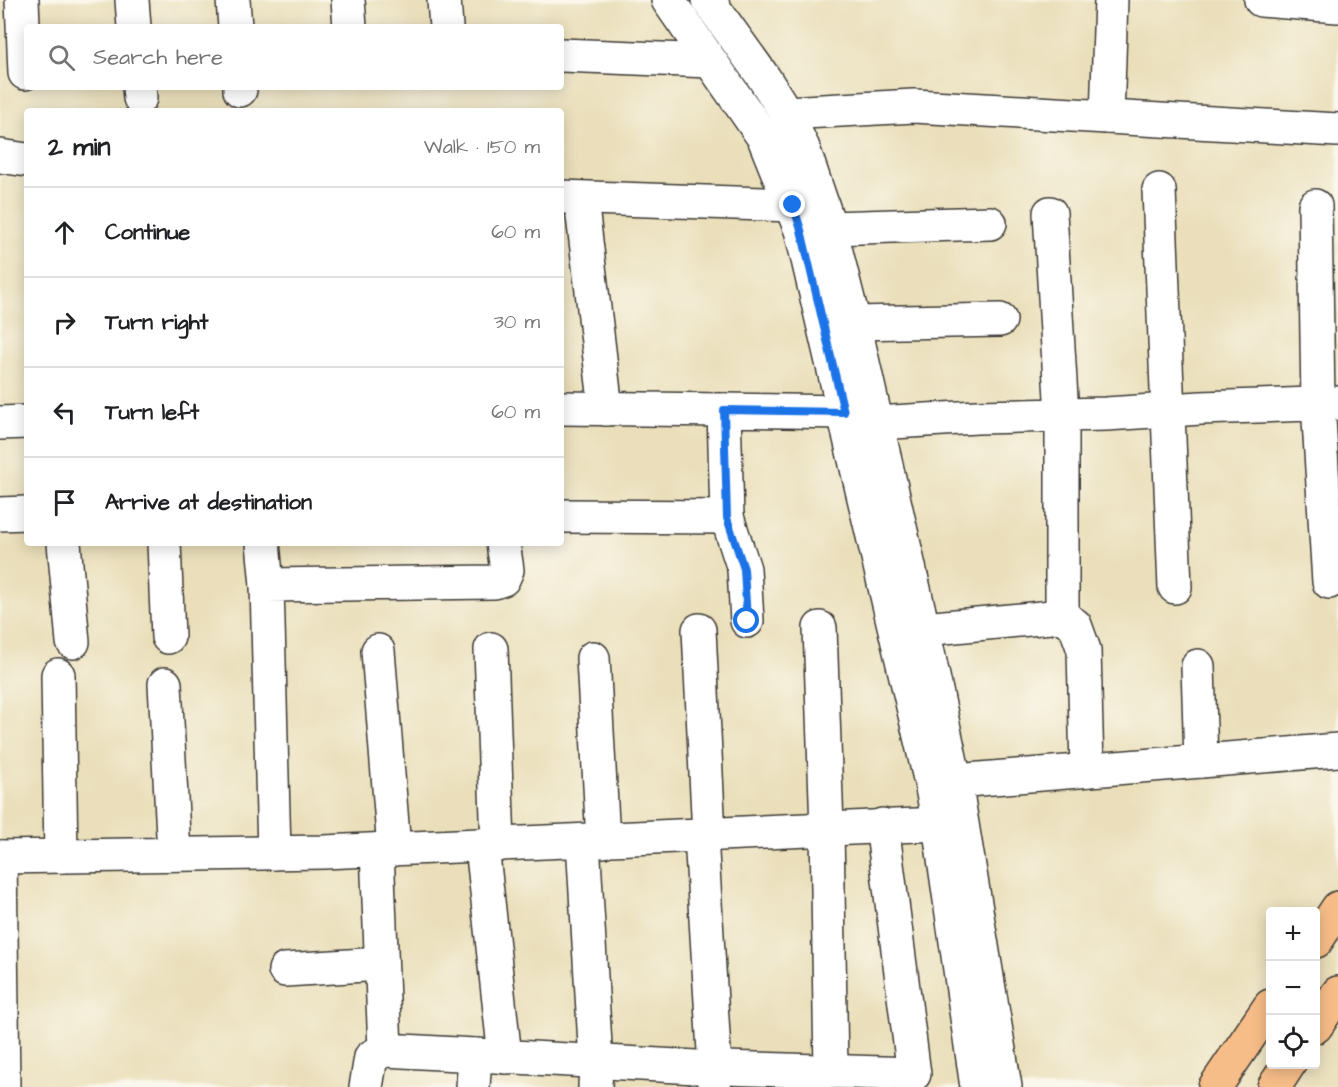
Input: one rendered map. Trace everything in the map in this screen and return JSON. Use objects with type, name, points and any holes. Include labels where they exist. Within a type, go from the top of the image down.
[{"type":"main road","points":[[1320,935],[1338,908]]},
{"type":"main road","points":[[1320,1020],[1338,993]]},
{"type":"main road","points":[[1215,1087],[1266,1012]]},
{"type":"main road","points":[[1274,1087],[1286,1069]]},
{"type":"street","points":[[22,0],[24,49]]},
{"type":"street","points":[[132,0],[134,24]]},
{"type":"street","points":[[233,0],[235,24]]},
{"type":"street","points":[[348,0],[350,24]]},
{"type":"street","points":[[444,0],[446,24]]},
{"type":"street","points":[[668,0],[764,138],[793,205],[801,230],[877,545],[939,824],[977,1087]]},
{"type":"street","points":[[708,0],[786,113],[803,148],[830,228],[854,323],[955,781],[1005,1087]]},
{"type":"street","points":[[1107,117],[1111,0]]},
{"type":"street","points":[[1261,0],[1338,6]]},
{"type":"street","points":[[564,55],[710,61]]},
{"type":"street","points":[[786,113],[914,106],[1338,130]]},
{"type":"street","points":[[0,156],[24,160]]},
{"type":"street","points":[[1159,190],[1175,587]]},
{"type":"street","points":[[606,409],[571,198],[793,205]]},
{"type":"street","points":[[1315,206],[1328,403],[1329,582]]},
{"type":"street","points":[[1050,213],[1062,415],[1062,616]]},
{"type":"street","points":[[830,228],[990,224]]},
{"type":"street","points":[[854,323],[1000,320]]},
{"type":"street","points":[[876,423],[1328,403]]},
{"type":"street","points":[[564,408],[844,412]]},
{"type":"street","points":[[724,410],[727,518],[744,569],[747,621]]},
{"type":"street","points":[[0,423],[24,422]]},
{"type":"street","points":[[0,514],[24,513]]},
{"type":"street","points":[[564,516],[727,518]]},
{"type":"street","points":[[64,546],[73,642]]},
{"type":"street","points":[[164,546],[168,637]]},
{"type":"street","points":[[263,546],[267,585],[274,853]]},
{"type":"street","points":[[267,585],[494,582],[503,579],[507,570],[503,546]]},
{"type":"street","points":[[923,629],[1062,616],[1075,626],[1083,650],[1087,770]]},
{"type":"street","points":[[820,628],[827,828],[831,1072]]},
{"type":"street","points":[[699,630],[715,1077]]},
{"type":"street","points":[[484,1066],[490,845],[491,649]]},
{"type":"street","points":[[378,651],[386,850],[381,964],[385,1050]]},
{"type":"street","points":[[593,658],[595,1075]]},
{"type":"street","points":[[1198,666],[1201,761]]},
{"type":"street","points":[[58,675],[61,856]]},
{"type":"street","points":[[165,684],[174,854]]},
{"type":"street","points":[[955,781],[1338,750]]},
{"type":"street","points":[[3,1087],[0,857],[386,850],[939,824]]},
{"type":"street","points":[[366,1087],[371,1057],[385,1050],[484,1066],[595,1075],[715,1077],[831,1072],[914,1074],[882,825]]},
{"type":"street","points":[[285,970],[381,964]]},
{"type":"route","points":[[747,621],[744,569],[727,518],[724,410],[844,412],[793,205]]}]
